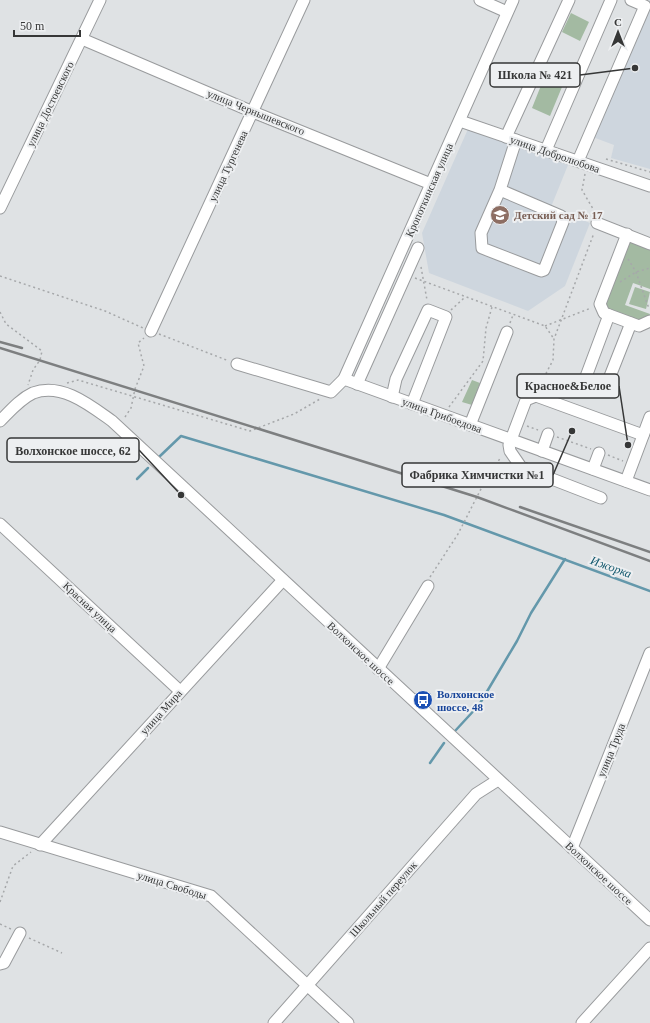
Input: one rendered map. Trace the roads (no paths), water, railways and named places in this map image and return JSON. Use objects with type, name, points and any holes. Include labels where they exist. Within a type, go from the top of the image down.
[{"type":"street","name":"улица Достоевского","points":[[0,208],[100,0]]},
{"type":"street","name":"улица Тургенева","points":[[151,331],[304,0]]},
{"type":"street","points":[[480,0],[507,12]]},
{"type":"street","name":"Кропоткинская улица","points":[[344,379],[513,0]]},
{"type":"street","points":[[500,190],[561,216],[563,222],[544,270],[541,271],[482,248],[481,233],[500,190],[511,138],[569,0]]},
{"type":"street","points":[[546,150],[611,0]]},
{"type":"street","points":[[582,163],[645,6],[631,0]]},
{"type":"street","name":"улица Чернышевского","points":[[82,39],[252,112],[432,184]]},
{"type":"street","name":"улица Добролюбова","points":[[460,121],[650,186]]},
{"type":"street","points":[[597,223],[650,244]]},
{"type":"street","points":[[627,234],[600,304],[604,313],[639,326],[650,321]]},
{"type":"street","points":[[357,384],[418,248]]},
{"type":"street","points":[[392,397],[396,379],[428,310],[446,317],[412,404]]},
{"type":"street","points":[[609,315],[584,382],[605,389],[631,323]]},
{"type":"street","points":[[470,425],[507,332]]},
{"type":"street","points":[[237,364],[332,392],[344,379]]},
{"type":"street","name":"улица Грибоедова","points":[[344,379],[470,425],[510,442],[542,451],[650,490]]},
{"type":"street","name":"Волхонское шоссе","points":[[0,421],[25,398],[34,393],[65,389],[91,405],[112,421],[650,920]]},
{"type":"street","points":[[602,498],[521,467],[510,451],[510,442],[526,400],[536,396],[643,435]]},
{"type":"street","points":[[626,481],[650,417]]},
{"type":"street","points":[[542,451],[548,434]]},
{"type":"street","points":[[593,469],[599,453]]},
{"type":"street","name":"Красная улица","points":[[0,524],[180,691]]},
{"type":"street","name":"улица Мира","points":[[40,845],[283,580]]},
{"type":"street","points":[[378,669],[428,586]]},
{"type":"street","name":"улица Труда","points":[[572,848],[650,653]]},
{"type":"street","name":"Школьный переулок","points":[[274,1023],[476,794],[498,780]]},
{"type":"street","name":"улица Свободы","points":[[0,832],[210,896],[348,1023]]},
{"type":"street","points":[[0,964],[4,964],[20,933]]},
{"type":"street","points":[[582,1023],[650,948]]},
{"type":"waterway","name":"Ижорка","points":[[159,457],[181,436],[444,515],[650,591]]},
{"type":"waterway","points":[[137,479],[148,468]]},
{"type":"waterway","points":[[455,731],[479,705],[517,641],[531,613],[565,559]]},
{"type":"waterway","points":[[430,763],[444,743]]},
{"type":"railway","points":[[0,342],[22,348]]},
{"type":"railway","points":[[0,348],[477,497],[650,561]]},
{"type":"railway","points":[[520,507],[650,552]]},
{"type":"place","name":"Школа № 421","points":[[635,68]]},
{"type":"place","name":"Детский сад № 17","points":[[500,215]]},
{"type":"place","name":"Фабрика Химчистки №1","points":[[572,431]]},
{"type":"place","name":"Красное&Белое","points":[[628,445]]},
{"type":"place","name":"Волхонское шоссе, 62","points":[[181,495]]},
{"type":"place","name":"Волхонское шоссе, 48","points":[[423,700]]}]
